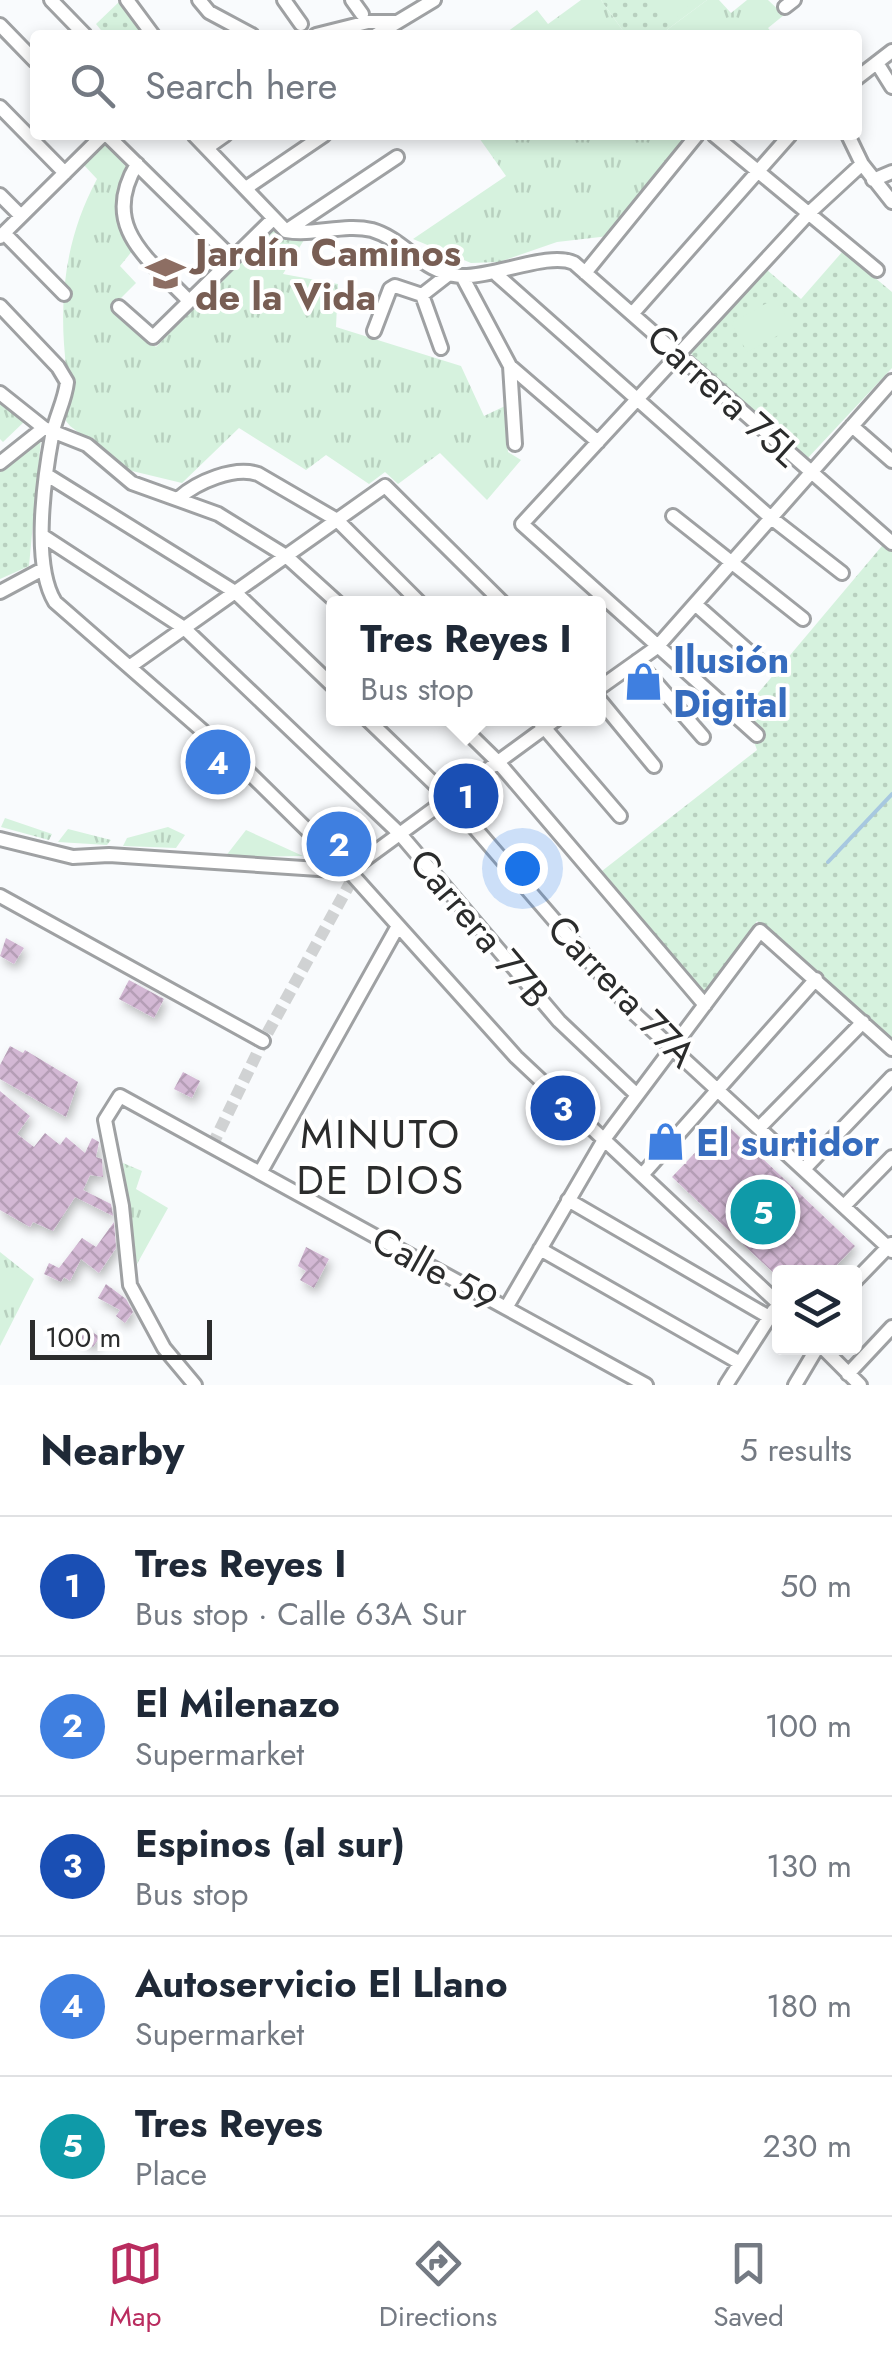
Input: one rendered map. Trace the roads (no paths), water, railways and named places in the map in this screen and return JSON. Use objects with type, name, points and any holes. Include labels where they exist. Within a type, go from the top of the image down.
[{"type":"street","points":[[51,0],[81,30]]},
{"type":"street","points":[[128,0],[149,30]]},
{"type":"street","points":[[199,0],[208,12],[242,30]]},
{"type":"street","points":[[284,0],[301,24]]},
{"type":"street","points":[[352,0],[362,14]]},
{"type":"street","points":[[384,30],[434,0]]},
{"type":"street","points":[[336,30],[368,22],[397,22]]},
{"type":"street","points":[[0,25],[30,56]]},
{"type":"street","points":[[862,74],[892,51]]},
{"type":"street","points":[[877,63],[892,87]]},
{"type":"street","points":[[0,107],[30,137]]},
{"type":"street","points":[[32,140],[65,173]]},
{"type":"street","points":[[64,294],[2,235],[100,140]]},
{"type":"street","points":[[111,140],[232,259]]},
{"type":"street","points":[[200,140],[286,231],[374,231],[396,242],[423,265],[455,275],[497,274],[770,517],[842,574]]},
{"type":"street","points":[[208,147],[218,140]]},
{"type":"street","points":[[246,188],[317,140]]},
{"type":"street","points":[[585,272],[692,140]]},
{"type":"street","points":[[720,140],[878,270]]},
{"type":"street","points":[[632,314],[786,140]]},
{"type":"street","points":[[850,140],[862,164],[892,202]]},
{"type":"street","points":[[286,231],[396,157]]},
{"type":"street","points":[[137,164],[125,188],[124,225],[139,249],[190,301]]},
{"type":"street","points":[[601,596],[522,524],[809,213],[862,164]]},
{"type":"street","points":[[873,180],[892,172]]},
{"type":"street","points":[[0,195],[21,216]]},
{"type":"street","points":[[119,307],[153,337],[272,220]]},
{"type":"street","name":"Carrera 75L","points":[[497,274],[556,259],[569,260],[892,543]]},
{"type":"street","points":[[374,331],[387,293],[395,286],[422,295],[455,275]]},
{"type":"street","points":[[455,275],[510,366],[598,442]]},
{"type":"street","points":[[422,295],[441,348]]},
{"type":"street","points":[[0,306],[66,376],[48,430],[43,569],[55,602],[132,665],[349,870],[516,1057],[772,1298]]},
{"type":"street","points":[[510,366],[515,444]]},
{"type":"street","points":[[606,683],[657,647],[892,382]]},
{"type":"street","points":[[0,393],[48,430],[87,445],[132,483],[218,514],[286,556],[331,596]]},
{"type":"street","points":[[852,426],[892,461]]},
{"type":"street","points":[[0,464],[48,430]]},
{"type":"street","points":[[179,498],[205,481],[251,471],[337,520],[413,596]]},
{"type":"street","points":[[47,474],[235,592],[326,679]]},
{"type":"street","points":[[132,665],[385,486],[496,596]]},
{"type":"street","points":[[673,516],[803,619]]},
{"type":"street","name":"Carrera 77B","points":[[43,536],[184,628],[400,834],[559,1021],[637,1095]]},
{"type":"street","points":[[1,592],[43,569]]},
{"type":"street","points":[[606,601],[756,735]]},
{"type":"street","points":[[695,604],[764,665]]},
{"type":"street","points":[[637,661],[703,737]]},
{"type":"street","points":[[606,708],[654,766]]},
{"type":"street","name":"Carrera 77A","points":[[374,726],[449,798],[608,986],[891,1247]]},
{"type":"street","points":[[461,726],[498,762],[705,1005]]},
{"type":"street","points":[[0,838],[73,857],[142,856],[349,870],[498,762],[538,726]]},
{"type":"street","points":[[544,726],[620,816]]},
{"type":"street","points":[[0,896],[263,1041]]},
{"type":"street","points":[[260,1173],[398,926]]},
{"type":"street","points":[[506,1308],[605,1138],[760,931],[892,1048]]},
{"type":"street","points":[[642,1175],[816,979]]},
{"type":"street","points":[[760,1128],[863,1022]]},
{"type":"street","points":[[804,1169],[892,1077]]},
{"type":"street","name":"Calle 59","points":[[195,1385],[164,1348],[130,1286],[122,1206],[105,1120],[120,1096],[646,1385]]},
{"type":"street","points":[[844,1206],[892,1157]]},
{"type":"street","points":[[568,1200],[769,1317]]},
{"type":"street","points":[[862,1274],[891,1247]]},
{"type":"street","points":[[540,1249],[740,1363]]},
{"type":"street","points":[[726,1385],[772,1313]]},
{"type":"street","points":[[848,1374],[892,1327]]},
{"type":"street","points":[[795,1385],[815,1355]]},
{"type":"street","points":[[828,1355],[860,1385]]},
{"type":"waterway","points":[[828,862],[892,794]]},
{"type":"tunnel","points":[[212,1146],[263,1041],[354,876]]},
{"type":"place","name":"Jardín Caminos de la Vida","points":[[165,274]]},
{"type":"place","name":"Ilusión Digital","points":[[643,681]]},
{"type":"place","name":"Autoservicio El Llano","points":[[218,762]]},
{"type":"place","name":"Tres Reyes I","points":[[466,796]]},
{"type":"place","name":"El Milenazo","points":[[339,844]]},
{"type":"place","name":"Espinos (al sur)","points":[[563,1108]]},
{"type":"place","name":"El surtidor","points":[[666,1142]]},
{"type":"place","name":"Tres Reyes","points":[[763,1212]]},
{"type":"district","name":"MINUTO DE DIOS","points":[[381,1157]]}]
